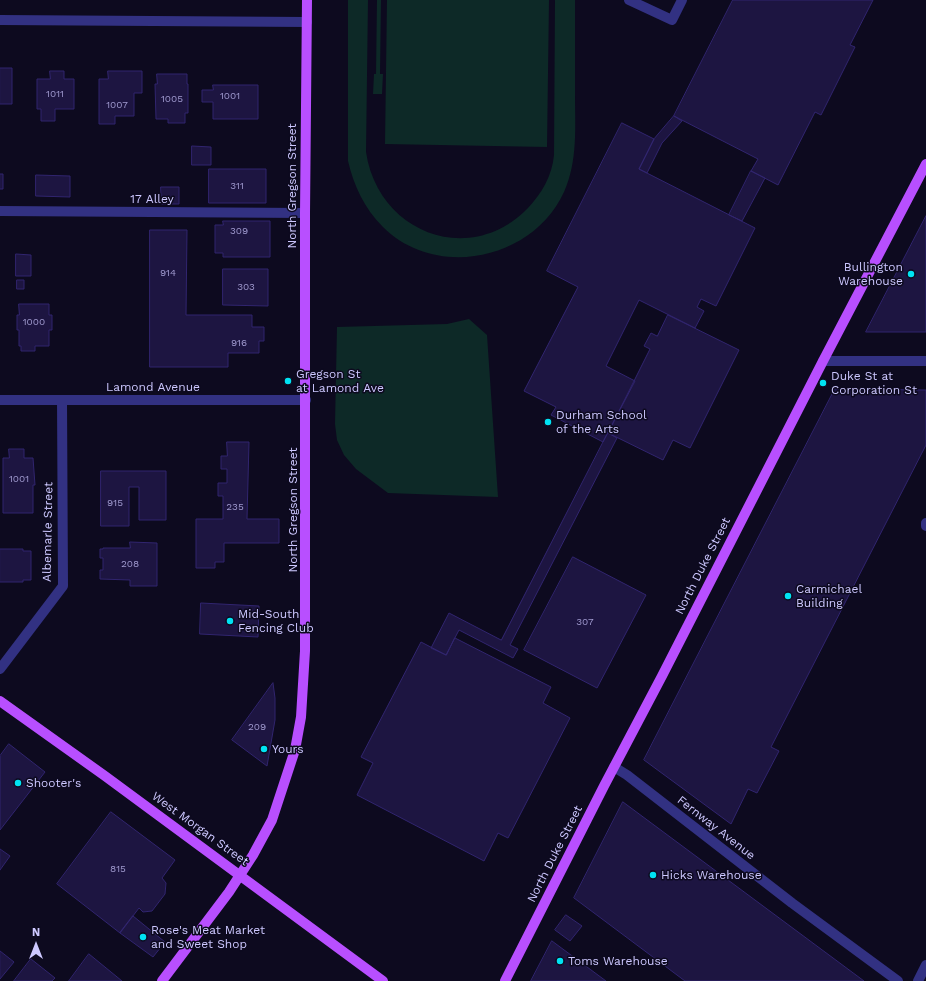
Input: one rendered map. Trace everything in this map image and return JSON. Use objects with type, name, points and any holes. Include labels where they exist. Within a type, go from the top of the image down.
[{"type":"main road","name":"North Gregson Street","points":[[162,981],[240,875],[272,820],[294,750],[301,717],[305,652],[306,400],[304,213],[307,0]]},
{"type":"main road","name":"North Duke Street","points":[[505,981],[823,361],[926,164]]},
{"type":"main road","name":"West Morgan Street","points":[[0,701],[55,739],[383,981]]},
{"type":"street","points":[[629,0],[640,2],[672,20],[682,0]]},
{"type":"street","points":[[0,20],[307,22]]},
{"type":"street","name":"17 Alley","points":[[0,211],[304,213]]},
{"type":"street","points":[[823,361],[926,361]]},
{"type":"street","name":"Lamond Avenue","points":[[0,400],[306,400]]},
{"type":"street","name":"Albemarle Street","points":[[0,669],[62,586],[62,400]]},
{"type":"street","name":"Fernway Avenue","points":[[614,767],[627,775],[792,903],[898,981]]},
{"type":"street","points":[[918,981],[926,964]]},
{"type":"green space","points":[[348,0],[368,0],[366,152],[374,180],[388,203],[407,221],[430,233],[454,238],[480,236],[505,226],[528,208],[546,184],[554,155],[555,0],[575,0],[575,144],[572,168],[564,192],[549,215],[530,234],[507,247],[482,255],[455,257],[429,253],[405,244],[376,220],[365,204],[357,188],[348,161]]},
{"type":"green space","points":[[377,0],[381,0],[380,74],[383,74],[382,94],[373,94],[374,74],[376,74]]},
{"type":"green space","points":[[387,0],[549,0],[547,147],[385,144]]},
{"type":"green space","points":[[469,319],[487,335],[498,497],[388,493],[356,469],[344,455],[337,440],[335,424],[337,327],[447,324]]},
{"type":"building","points":[[733,0],[873,0],[850,45],[855,47],[821,115],[815,112],[778,185],[751,171],[758,159],[674,116]]},
{"type":"building","points":[[0,68],[12,68],[12,104],[0,104]]},
{"type":"building","points":[[50,71],[64,71],[64,79],[74,79],[74,109],[55,109],[55,121],[41,121],[41,109],[37,109],[37,79],[50,79]]},
{"type":"building","points":[[108,71],[142,71],[142,93],[134,93],[134,116],[115,116],[115,124],[99,124],[99,79],[108,79]]},
{"type":"building","points":[[157,74],[187,74],[188,113],[185,113],[185,123],[168,123],[168,119],[156,119],[155,84],[157,84]]},
{"type":"building","points":[[213,85],[258,85],[258,119],[213,119],[213,102],[202,102],[202,90],[213,90]]},
{"type":"building","points":[[674,116],[682,121],[662,143],[647,173],[639,169],[654,139]]},
{"type":"building","points":[[622,123],[654,139],[639,169],[755,228],[716,306],[701,299],[697,307],[704,311],[695,328],[639,300],[606,366],[635,381],[603,442],[551,415],[556,407],[524,391],[578,287],[547,271]]},
{"type":"building","points":[[192,146],[211,147],[211,165],[192,165]]},
{"type":"building","points":[[209,169],[266,169],[266,203],[209,203]]},
{"type":"building","points":[[751,171],[765,178],[742,221],[729,215]]},
{"type":"building","points":[[0,174],[3,174],[3,189],[0,189]]},
{"type":"building","points":[[36,175],[70,176],[70,197],[36,196]]},
{"type":"building","points":[[161,187],[179,187],[179,204],[162,204]]},
{"type":"building","name":"Bullington Warehouse","points":[[926,216],[926,332],[866,332]]},
{"type":"building","points":[[223,221],[270,221],[270,257],[223,257],[223,253],[215,253],[215,225],[223,225]]},
{"type":"building","points":[[150,230],[187,230],[186,315],[252,315],[252,327],[264,327],[264,341],[259,341],[259,353],[228,353],[228,367],[150,367]]},
{"type":"building","points":[[16,254],[31,255],[31,276],[16,276]]},
{"type":"building","points":[[223,269],[268,269],[268,306],[223,305]]},
{"type":"building","points":[[17,280],[24,280],[24,289],[17,289]]},
{"type":"building","points":[[19,304],[49,304],[49,315],[52,315],[52,330],[49,330],[49,346],[35,346],[35,351],[21,351],[21,346],[19,346],[19,330],[17,330]]},
{"type":"building","points":[[668,315],[739,350],[690,448],[673,440],[663,460],[608,433],[650,349],[644,346],[651,333],[657,336]]},
{"type":"building","name":"Carmichael Building","points":[[835,389],[926,390],[926,445],[771,747],[779,751],[757,793],[748,789],[731,824],[644,760]]},
{"type":"building","points":[[608,433],[617,438],[510,645],[518,649],[513,658],[459,630],[446,655],[431,648],[449,613],[501,640]]},
{"type":"building","points":[[227,442],[249,442],[247,519],[279,519],[279,543],[224,543],[224,562],[215,562],[215,568],[196,568],[196,519],[223,519],[223,496],[218,496],[218,483],[227,483],[227,469],[221,469],[221,456],[227,456]]},
{"type":"building","points":[[9,449],[24,449],[24,458],[33,458],[35,485],[33,485],[33,513],[3,513],[3,458],[9,458]]},
{"type":"building","points":[[101,471],[166,471],[166,520],[139,520],[139,487],[129,487],[129,526],[101,526]]},
{"type":"building","points":[[130,542],[157,543],[157,586],[130,586],[130,580],[100,579],[100,570],[103,570],[103,558],[100,558],[100,549],[130,548]]},
{"type":"building","points":[[0,549],[23,549],[23,551],[31,551],[31,580],[23,580],[23,582],[0,582]]},
{"type":"building","points":[[573,557],[646,595],[597,688],[524,650]]},
{"type":"building","points":[[201,603],[259,606],[258,637],[200,634]]},
{"type":"building","points":[[455,638],[551,687],[543,703],[570,718],[508,838],[498,833],[484,861],[357,795],[373,763],[361,757],[421,642],[446,655]]},
{"type":"building","points":[[273,683],[275,720],[267,766],[232,740]]},
{"type":"building","name":"Shooter's","points":[[9,744],[45,772],[0,830],[0,756]]},
{"type":"building","name":"Hicks Warehouse","points":[[623,802],[864,981],[685,981],[574,898]]},
{"type":"building","points":[[111,812],[175,860],[162,878],[166,883],[165,894],[152,911],[143,912],[139,908],[120,933],[57,884]]},
{"type":"building","points":[[0,849],[10,856],[0,870]]},
{"type":"building","points":[[566,915],[582,926],[570,941],[555,930]]},
{"type":"building","name":"Rose's Meat Market and Sweet Shop","points":[[133,916],[165,942],[153,957],[120,933]]},
{"type":"building","name":"Toms Warehouse","points":[[552,941],[606,981],[531,981]]},
{"type":"building","points":[[0,951],[14,962],[0,979]]},
{"type":"building","points":[[89,954],[122,981],[69,981]]},
{"type":"building","points":[[31,959],[55,978],[52,981],[14,981]]},
{"type":"place","name":"Bullington Warehouse","points":[[911,274]]},
{"type":"place","name":"Gregson St at Lamond Ave","points":[[288,381]]},
{"type":"place","name":"Duke St at Corporation St","points":[[823,383]]},
{"type":"place","name":"Durham School of the Arts","points":[[548,422]]},
{"type":"place","name":"Carmichael Building","points":[[788,596]]},
{"type":"place","name":"Mid-South Fencing Club","points":[[230,621]]},
{"type":"place","name":"Yours","points":[[264,749]]},
{"type":"place","name":"Shooter's","points":[[18,783]]},
{"type":"place","name":"Hicks Warehouse","points":[[653,875]]},
{"type":"place","name":"Rose's Meat Market and Sweet Shop","points":[[143,937]]},
{"type":"place","name":"Toms Warehouse","points":[[560,961]]}]
